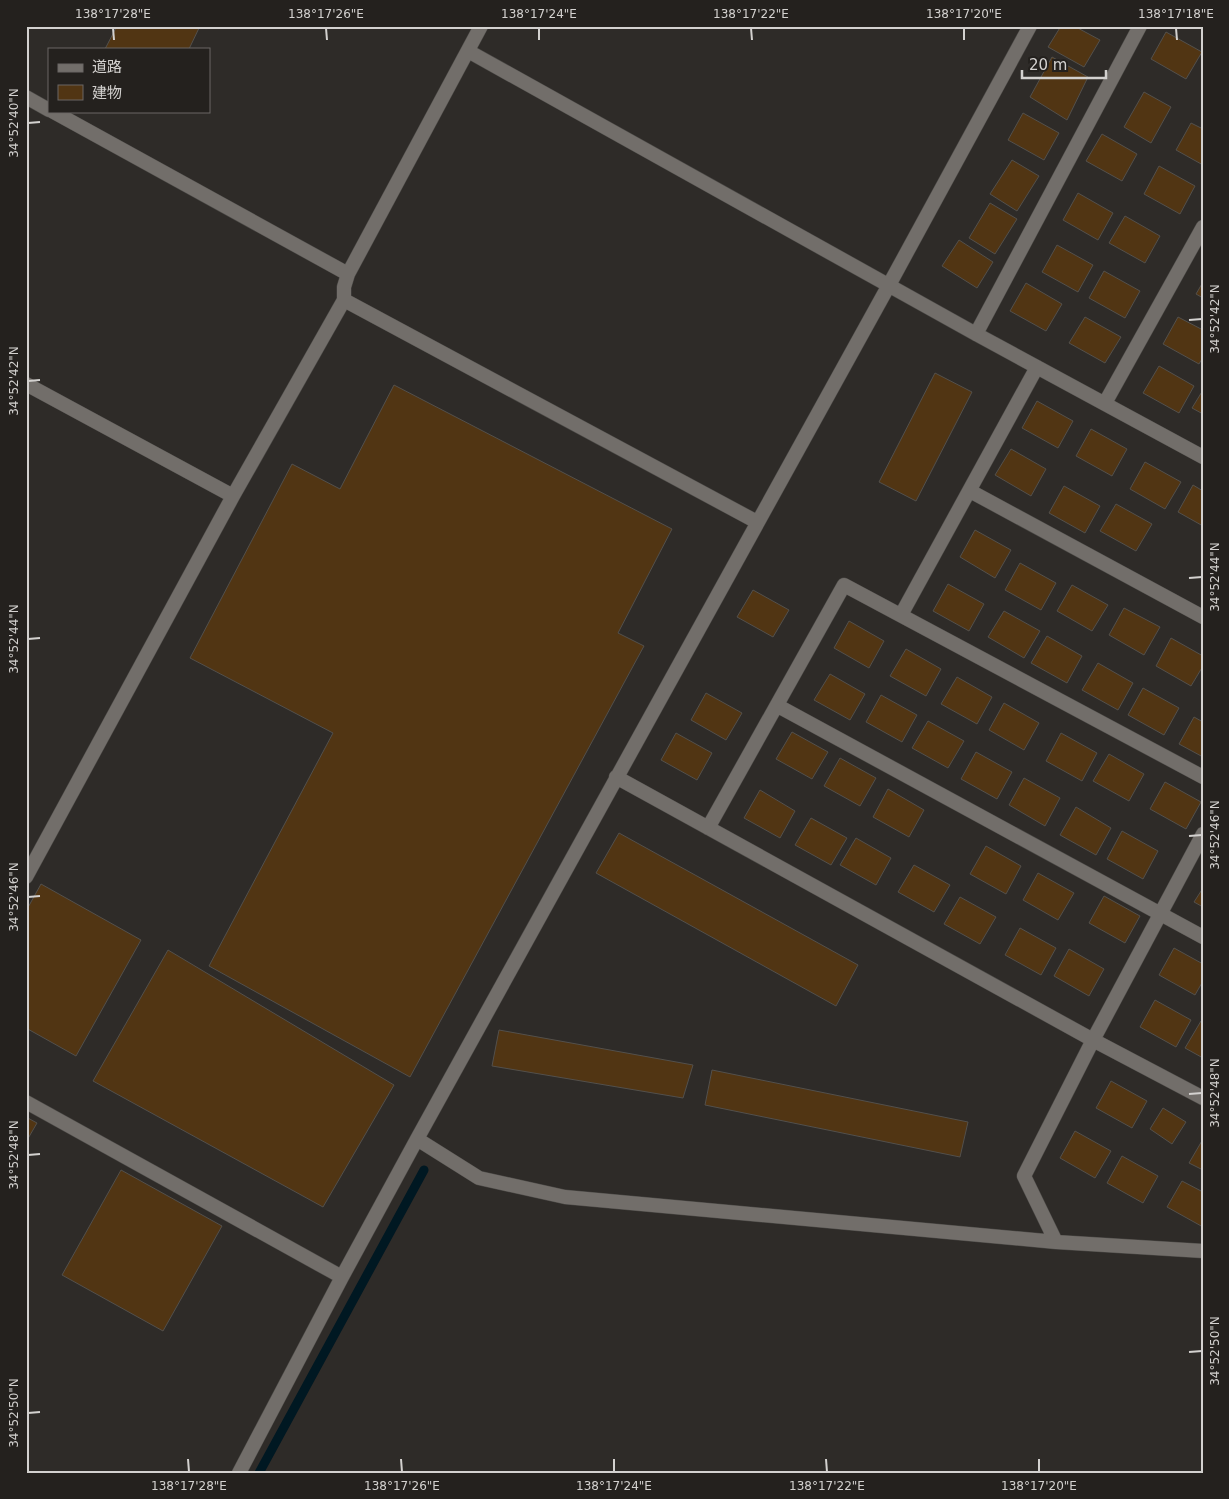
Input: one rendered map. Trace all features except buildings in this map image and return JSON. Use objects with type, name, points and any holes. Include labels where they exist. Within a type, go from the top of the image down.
[{"type":"street","points":[[26,877],[233,496],[344,300],[344,287],[348,274],[481,26]]},
{"type":"street","points":[[239,1473],[417,1139],[1030,26]]},
{"type":"street","points":[[976,334],[1140,26]]},
{"type":"street","points":[[468,51],[976,334],[1203,456]]},
{"type":"street","points":[[26,97],[48,109]]},
{"type":"street","points":[[54,112],[348,274]]},
{"type":"street","points":[[1105,403],[1203,227]]},
{"type":"street","points":[[344,300],[757,522]]},
{"type":"street","points":[[902,615],[1037,367]]},
{"type":"street","points":[[26,384],[233,496]]},
{"type":"street","points":[[970,491],[1203,617]]},
{"type":"street","points":[[708,828],[778,706],[844,585],[1203,778]]},
{"type":"street","points":[[778,706],[1203,937]]},
{"type":"street","points":[[616,777],[1093,1040],[1203,1098]]},
{"type":"street","points":[[1056,1242],[1024,1176],[1093,1040],[1203,834]]},
{"type":"street","points":[[26,1102],[342,1277]]},
{"type":"street","points":[[417,1139],[479,1178],[565,1197],[1056,1242],[1203,1251]]},
{"type":"waterway","points":[[259,1473],[424,1170]]}]
